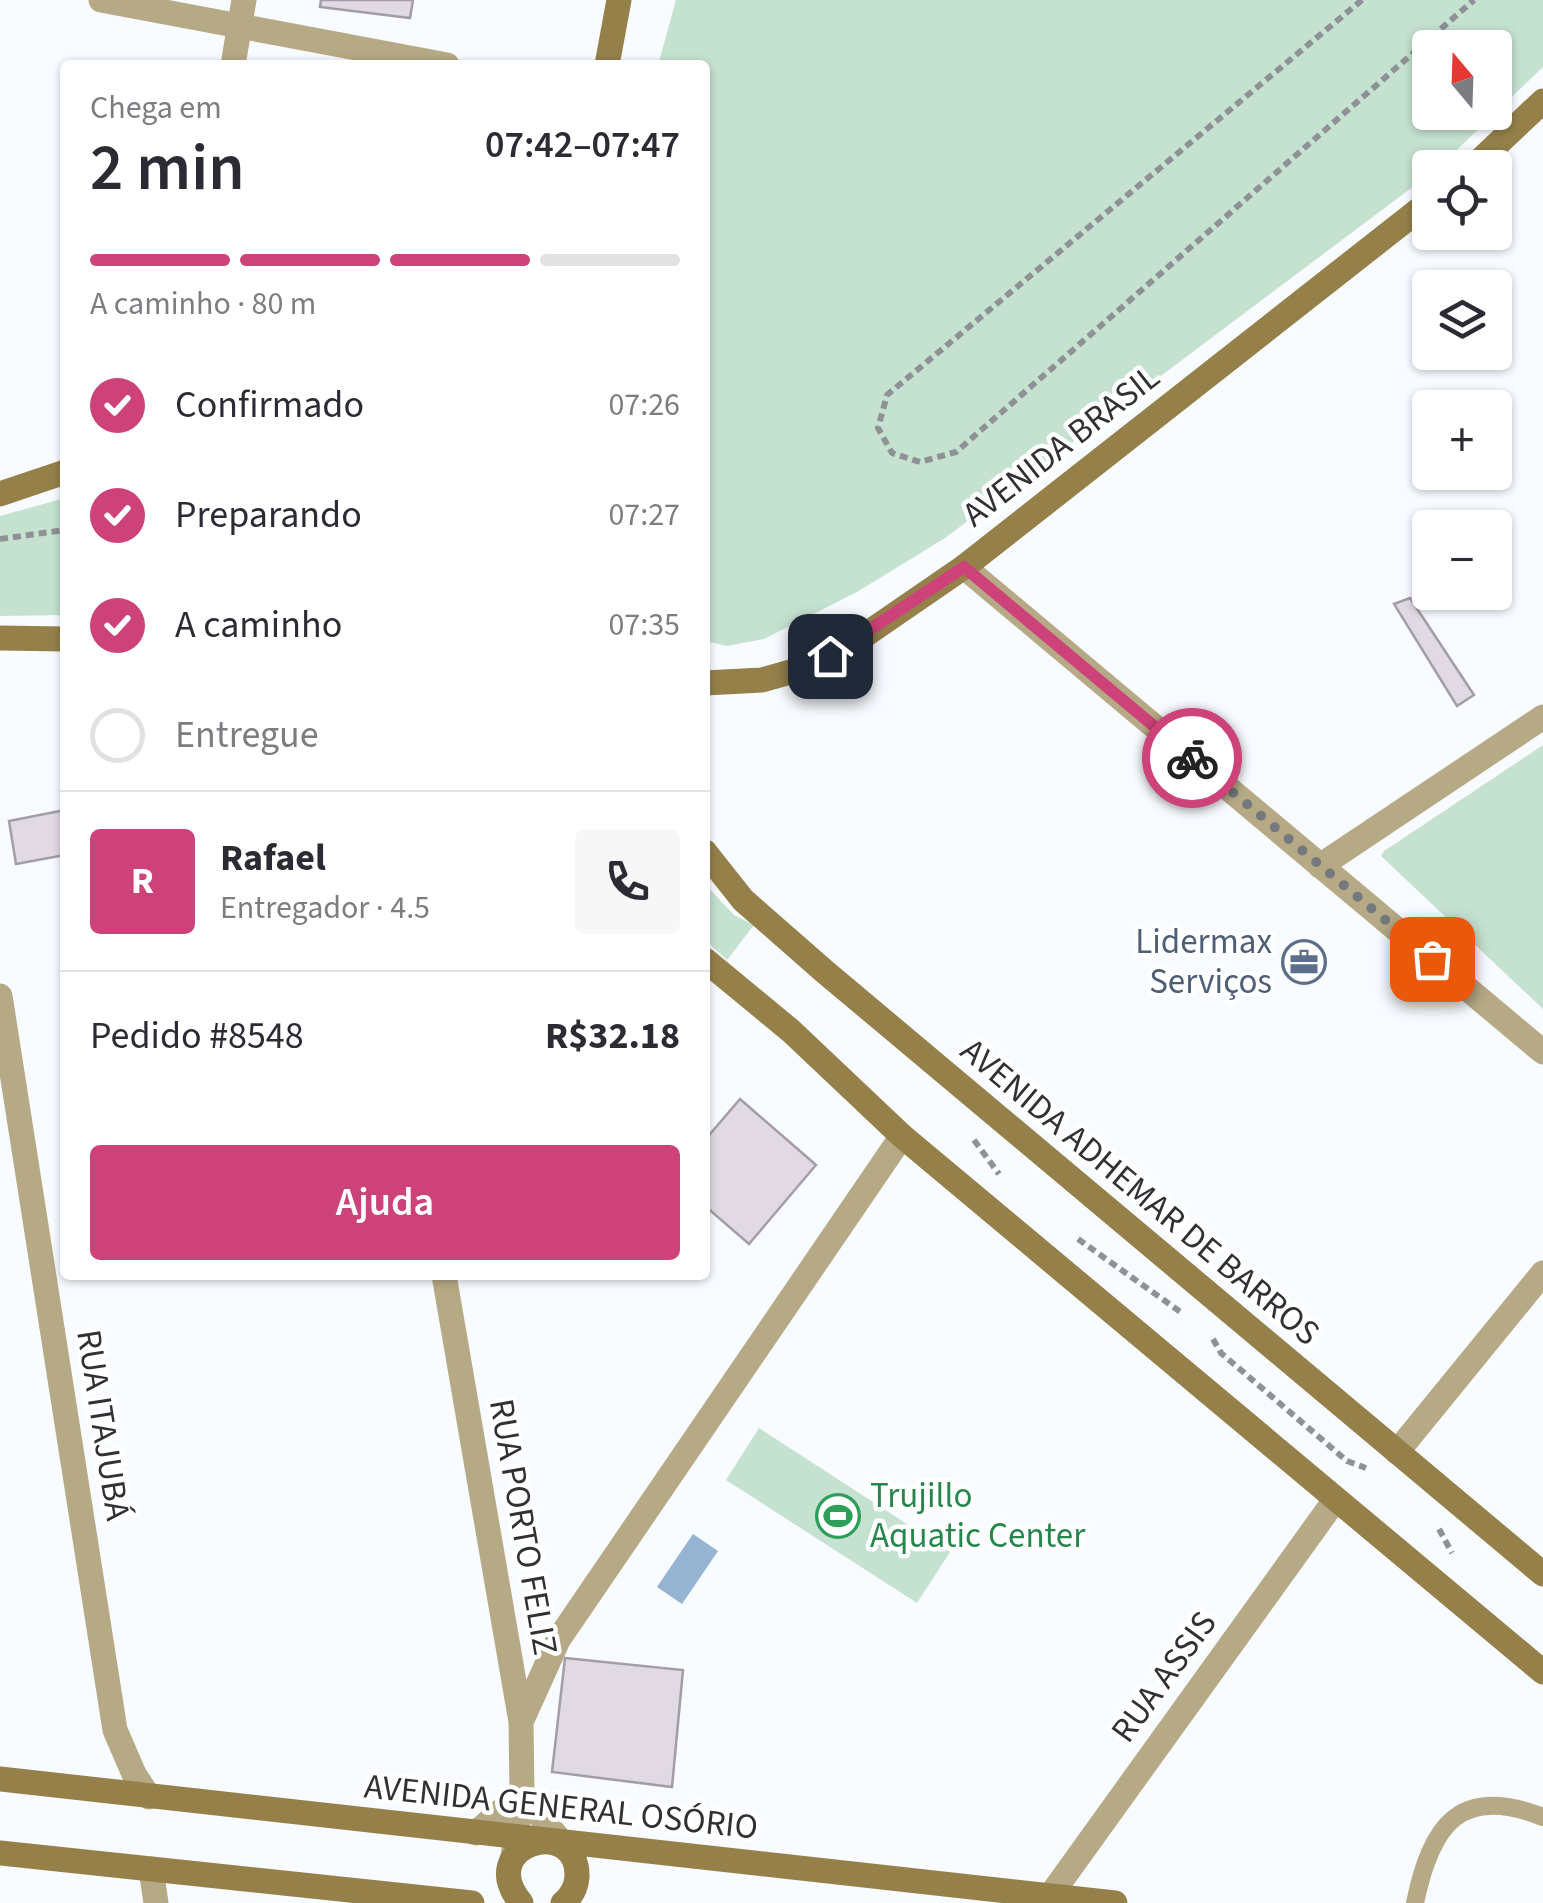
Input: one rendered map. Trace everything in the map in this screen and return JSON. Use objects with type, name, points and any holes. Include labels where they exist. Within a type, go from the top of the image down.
[{"type":"main road","points":[[608,60],[619,0]]},
{"type":"main road","points":[[1491,150],[1543,101]]},
{"type":"main road","name":"AVENIDA BRASIL","points":[[710,682],[762,680],[808,667],[852,644],[964,567],[1412,215]]},
{"type":"main road","points":[[0,494],[60,474]]},
{"type":"main road","points":[[0,638],[60,639]]},
{"type":"main road","name":"AVENIDA ADHEMAR DE BARROS","points":[[710,858],[742,900],[824,971],[1543,1574]]},
{"type":"main road","points":[[710,964],[791,1032],[902,1136],[1543,1672]]},
{"type":"main road","name":"AVENIDA GENERAL OSÓRIO","points":[[0,1779],[476,1833],[514,1847],[558,1846],[1115,1903]]},
{"type":"main road","points":[[558,1846],[577,1869],[576,1886],[563,1903]]},
{"type":"main road","points":[[514,1847],[509,1870],[511,1891],[521,1903]]},
{"type":"main road","points":[[0,1853],[472,1903]]},
{"type":"street","points":[[102,0],[242,12],[428,60]]},
{"type":"street","points":[[233,60],[242,12]]},
{"type":"street","points":[[964,567],[1543,1052]]},
{"type":"street","points":[[1320,866],[1543,717]]},
{"type":"street","name":"RUA ITAJUBÁ","points":[[0,996],[115,1730],[149,1797]]},
{"type":"street","points":[[521,1722],[558,1640],[902,1136]]},
{"type":"street","points":[[1396,1452],[1543,1273]]},
{"type":"street","name":"RUA PORTO FELIZ","points":[[445,1280],[521,1722],[522,1793],[514,1847]]},
{"type":"street","name":"RUA ASSIS","points":[[1050,1896],[1335,1500]]},
{"type":"street","points":[[508,1642],[522,1649],[537,1649],[558,1640]]},
{"type":"street","points":[[476,1833],[522,1793],[558,1846]]},
{"type":"street","points":[[151,1869],[156,1903]]},
{"type":"lane","points":[[1415,1903],[1433,1840],[1454,1820],[1478,1805],[1510,1804],[1543,1816]]},
{"type":"path","points":[[1362,0],[888,396],[878,428],[892,453],[920,462],[956,452],[1474,0]]},
{"type":"path","points":[[0,539],[60,531]]},
{"type":"path","points":[[966,1127],[1003,1180]]},
{"type":"path","points":[[1071,1234],[1174,1310],[1190,1317]]},
{"type":"path","points":[[1210,1332],[1221,1353],[1347,1461],[1374,1472]]},
{"type":"path","points":[[1436,1524],[1456,1559]]},
{"type":"green space","points":[[676,0],[1543,0],[1543,67],[1512,97],[1512,30],[1412,30],[1412,130],[1477,130],[1457,150],[1412,150],[1412,188],[945,538],[857,592],[764,639],[727,646],[710,642],[710,60],[659,60]]},
{"type":"green space","points":[[60,499],[60,615],[0,616],[0,516]]},
{"type":"green space","points":[[1543,745],[1543,1009],[1381,856]]},
{"type":"green space","points":[[710,889],[734,915],[754,925],[727,960],[710,945]]},
{"type":"green space","name":"Trujillo Aquatic Center","points":[[759,1428],[950,1552],[917,1603],[726,1480]]},
{"type":"water","points":[[693,1534],[718,1551],[682,1604],[657,1587]]},
{"type":"building","points":[[321,0],[413,0],[410,18],[320,7]]},
{"type":"building","points":[[1410,598],[1412,610],[1418,610],[1474,695],[1457,706],[1394,604]]},
{"type":"building","points":[[60,811],[60,856],[16,864],[9,821]]},
{"type":"building","points":[[740,1099],[816,1165],[749,1244],[710,1210],[710,1134]]},
{"type":"building","points":[[565,1658],[683,1670],[672,1787],[552,1772]]},
{"type":"way so far","points":[[1192,758],[1432,959]]},
{"type":"place","name":"Lidermax Serviços","points":[[1304,962]]},
{"type":"place","name":"Trujillo Aquatic Center","points":[[838,1516]]},
{"type":"route","points":[[830,656],[964,567],[1192,758]]}]
